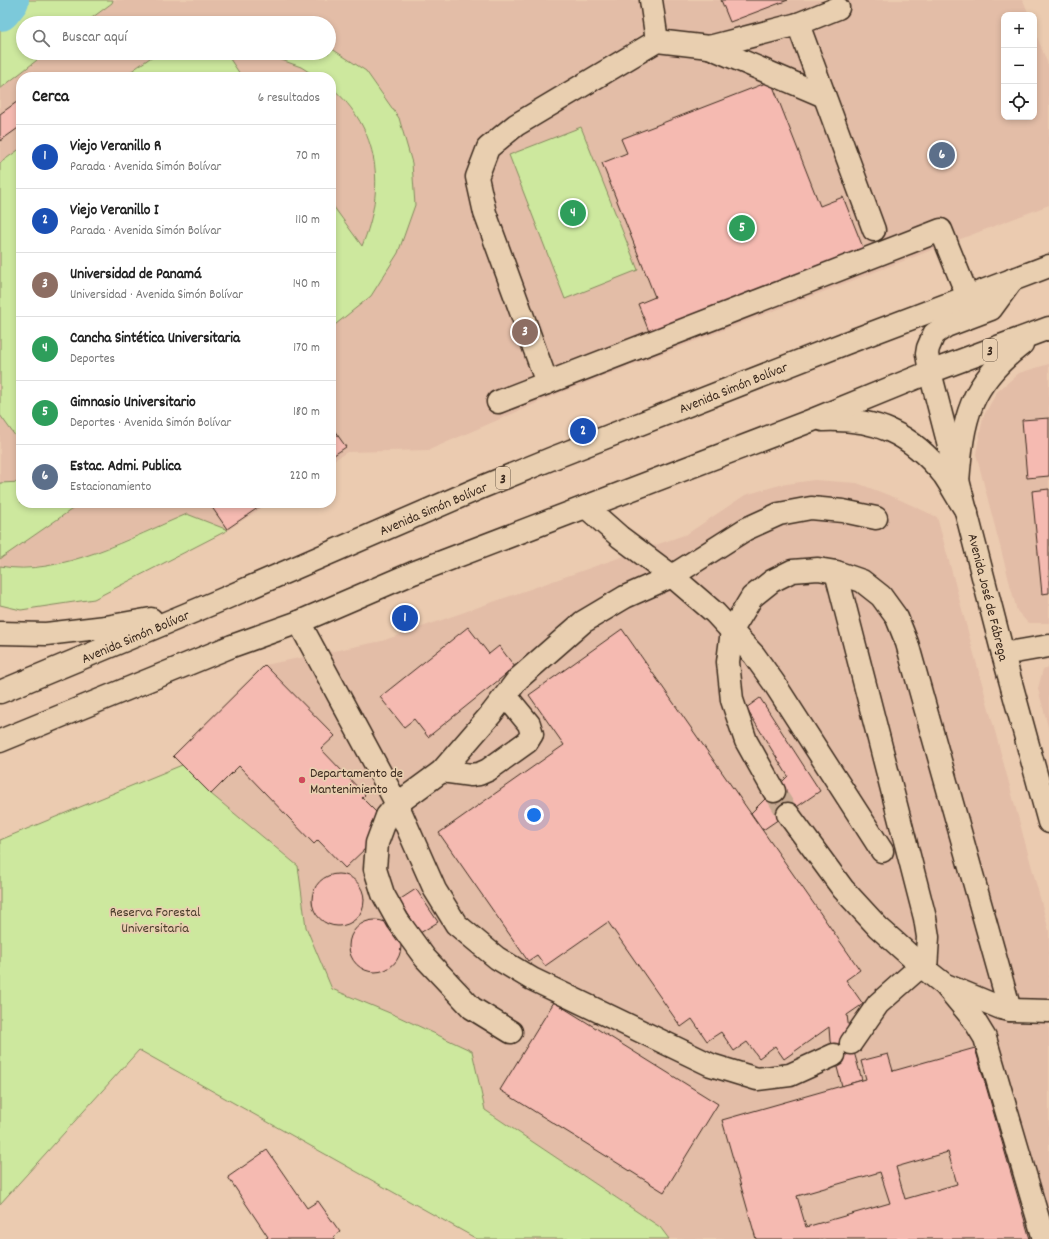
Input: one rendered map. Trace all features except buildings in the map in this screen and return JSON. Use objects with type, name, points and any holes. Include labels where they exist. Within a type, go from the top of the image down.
[{"type":"main road","points":[[651,0],[658,41]]},
{"type":"main road","points":[[709,46],[798,24],[838,8]]},
{"type":"main road","points":[[798,24],[874,230]]},
{"type":"main road","points":[[547,383],[485,213],[477,177],[488,148],[516,125],[658,41],[709,46],[824,96]]},
{"type":"main road","points":[[498,402],[941,230],[968,297]]},
{"type":"main road","name":"Avenida Simón Bolívar","points":[[0,692],[221,600],[482,487],[553,458],[838,346],[1049,266]]},
{"type":"main road","name":"Avenida José de Fábrega","points":[[1012,279],[991,309],[946,326],[934,334],[927,354],[930,372],[958,482],[1049,822]]},
{"type":"main road","points":[[958,482],[964,429],[972,402],[979,388],[996,366],[1008,354],[1042,330]]},
{"type":"main road","name":"3","points":[[0,741],[224,649],[299,622],[413,573],[810,421],[930,372],[1042,330]]},
{"type":"main road","points":[[810,421],[857,421],[874,424],[898,435],[918,449],[935,465],[944,476],[967,512]]},
{"type":"main road","points":[[586,507],[620,536],[672,576],[715,613],[754,655],[774,683],[882,851]]},
{"type":"main road","points":[[511,1032],[472,1008],[425,958],[398,921],[383,894],[375,869],[376,843],[387,816],[397,804],[442,772],[506,696],[518,679],[582,622],[625,597],[672,576],[746,529],[779,514],[811,508],[843,511],[876,518]]},
{"type":"main road","points":[[774,791],[746,741],[732,700],[728,662],[732,630],[752,598],[772,581],[792,571],[818,569],[836,572],[862,581],[881,596],[897,618],[907,643],[1006,1006]]},
{"type":"main road","points":[[299,622],[397,804],[434,890],[456,924],[497,958],[532,979],[711,1065],[757,1079],[790,1075],[843,1049],[878,1004],[923,968],[928,937],[836,572]]},
{"type":"main road","points":[[0,633],[46,634],[106,627],[145,620],[221,600]]},
{"type":"main road","points":[[1003,654],[1049,646]]},
{"type":"main road","points":[[442,772],[471,776],[479,774],[488,770],[527,742],[532,734],[529,724],[506,696]]},
{"type":"main road","points":[[788,814],[843,889],[878,927],[923,968],[945,985],[974,1020],[985,1038],[1044,1239]]},
{"type":"main road","points":[[945,985],[976,997],[1006,1006],[1049,1011]]},
{"type":"main road","points":[[985,1038],[992,1022],[1006,1006],[1049,998]]},
{"type":"shaded area","points":[[113,0],[1023,0],[1028,12],[1001,12],[1001,120],[1037,120],[1037,37],[1049,67],[1049,205],[560,393],[429,450],[347,452],[336,459],[336,72],[22,72],[37,60],[336,60],[336,16],[94,16],[112,3]]},
{"type":"shaded area","points":[[16,76],[16,508],[261,508],[228,530],[187,514],[84,557],[51,565],[13,568],[0,566],[0,89]]},
{"type":"shaded area","points":[[1049,364],[1049,623],[1028,623],[1017,611],[976,454],[983,417],[997,392],[1019,373]]},
{"type":"shaded area","points":[[814,480],[857,483],[896,498],[937,517],[1049,931],[1049,1239],[669,1239],[660,1227],[485,1110],[471,1051],[397,1016],[332,989],[306,927],[298,866],[211,794],[173,756],[265,665],[382,641],[687,534],[745,495],[780,485]]},
{"type":"shaded area","points":[[1049,667],[1049,730],[1038,689],[1043,669]]},
{"type":"green space","points":[[0,0],[113,0],[112,3],[94,16],[16,16],[16,60],[37,60],[22,72],[16,72],[16,76],[0,89]]},
{"type":"green space","points":[[336,52],[366,71],[399,118],[412,163],[415,205],[398,253],[371,296],[336,324],[336,210],[362,246],[370,224],[374,203],[376,181],[374,160],[369,140],[360,121],[336,92],[336,72],[309,72],[301,67],[282,60],[336,60]]},
{"type":"green space","points":[[147,60],[231,60],[239,72],[130,72]]},
{"type":"green space","points":[[581,127],[638,270],[565,299],[509,155]]},
{"type":"green space","points":[[16,152],[16,437],[0,415],[0,163]]},
{"type":"green space","points":[[16,482],[16,508],[74,508],[0,559],[0,483]]},
{"type":"green space","points":[[187,514],[228,530],[94,599],[21,610],[0,605],[0,566],[23,568],[46,566],[71,561],[120,543]]},
{"type":"green space","name":"Reserva Forestal Universitaria","points":[[182,765],[211,794],[298,866],[306,927],[332,989],[397,1016],[472,1051],[485,1110],[660,1227],[669,1239],[477,1239],[139,1050],[0,1204],[0,840]]},
{"type":"waterway","points":[[0,10],[8,0]]},
{"type":"tunnel","points":[[774,791],[788,814]]},
{"type":"place","name":"Estac. Admi. Publica","points":[[942,155]]},
{"type":"place","name":"Cancha Sintética Universitaria","points":[[573,213]]},
{"type":"place","name":"Gimnasio Universitario","points":[[742,228]]},
{"type":"place","name":"Universidad de Panamá","points":[[525,332]]},
{"type":"place","name":"Viejo Veranillo I","points":[[583,431]]},
{"type":"place","name":"Viejo Veranillo R","points":[[405,618]]},
{"type":"place","name":"Departamento de Mantenimiento","points":[[302,780]]}]
